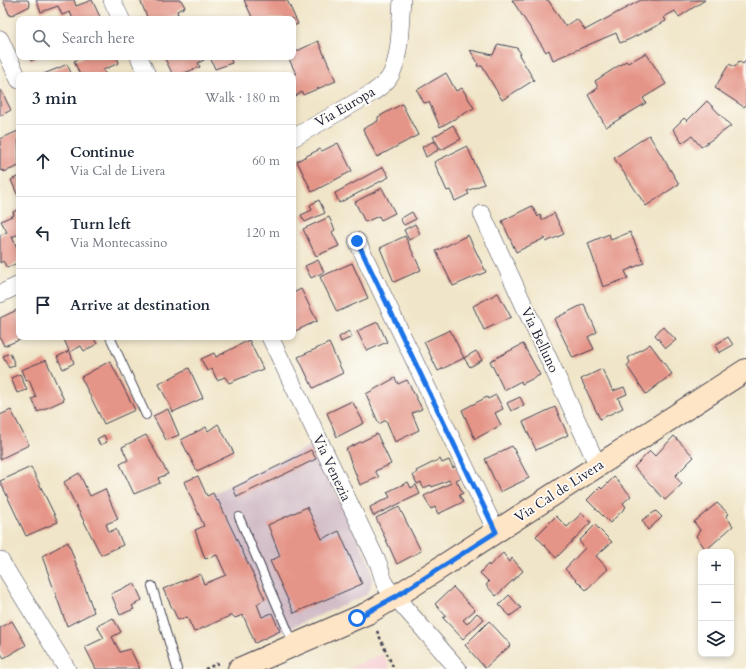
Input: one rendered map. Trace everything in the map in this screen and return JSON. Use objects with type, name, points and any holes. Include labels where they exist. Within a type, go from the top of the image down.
[{"type":"street","points":[[112,0],[120,16]]},
{"type":"street","name":"Via Europa","points":[[296,136],[372,92],[383,85],[390,77],[395,65],[402,0]]},
{"type":"street","points":[[0,39],[16,74]]},
{"type":"street","points":[[140,60],[146,72]]},
{"type":"street","name":"Via Belluno","points":[[482,214],[598,466]]},
{"type":"street","points":[[357,241],[496,532]]},
{"type":"street","points":[[0,294],[16,286]]},
{"type":"street","name":"Via Venezia","points":[[271,340],[379,565],[385,585],[458,669]]},
{"type":"street","name":"Via Cal de Livera","points":[[239,669],[368,613],[746,370]]},
{"type":"street","points":[[0,560],[67,669]]},
{"type":"lane","points":[[111,340],[146,415]]},
{"type":"lane","points":[[239,517],[294,645]]},
{"type":"lane","points":[[152,586],[177,669]]},
{"type":"path","points":[[377,631],[394,669]]},
{"type":"shaded area","points":[[314,444],[371,567],[372,580],[370,589],[366,595],[255,643],[194,503]]},
{"type":"shaded area","points":[[383,654],[390,669],[347,669]]},
{"type":"building","points":[[3,0],[28,0],[30,6],[10,16]]},
{"type":"building","points":[[36,0],[74,0],[76,6],[92,0],[100,16],[72,16],[70,12],[62,15],[58,6],[41,12]]},
{"type":"building","points":[[140,0],[181,0],[185,7],[177,11],[178,14],[172,16],[147,16]]},
{"type":"building","points":[[244,0],[287,0],[294,16],[252,16]]},
{"type":"building","points":[[512,0],[548,0],[565,26],[577,19],[585,30],[641,0],[705,0],[679,17],[675,11],[664,17],[666,21],[628,40],[620,43],[616,33],[553,60],[549,50],[546,52]]},
{"type":"building","points":[[318,41],[336,81],[303,95],[302,92],[296,96],[296,72],[289,60],[296,60],[296,52]]},
{"type":"building","points":[[498,44],[517,48],[521,54],[519,55],[534,80],[502,100],[482,66],[477,66],[478,63],[470,50],[493,55]]},
{"type":"building","points":[[646,53],[666,84],[643,98],[646,103],[606,127],[588,95],[598,88],[595,81],[626,61],[628,63]]},
{"type":"building","points":[[118,60],[119,63],[103,70],[104,72],[79,72],[74,61]]},
{"type":"building","points":[[166,60],[204,60],[198,63],[200,67],[187,72],[172,72]]},
{"type":"building","points":[[211,60],[231,60],[232,63],[215,69]]},
{"type":"building","points":[[746,60],[746,105],[744,107],[715,88],[729,64],[735,67],[739,61],[743,64]]},
{"type":"building","points":[[67,64],[71,72],[48,72]]},
{"type":"building","points":[[446,73],[456,91],[462,88],[474,108],[440,127],[429,102],[424,103],[417,90]]},
{"type":"building","points":[[1,90],[11,110],[0,116],[0,91]]},
{"type":"building","points":[[707,101],[731,126],[701,147],[692,136],[682,143],[673,129],[684,118],[687,121]]},
{"type":"building","points":[[402,104],[418,135],[377,157],[363,129],[378,121],[378,117]]},
{"type":"building","points":[[453,125],[461,139],[441,150],[433,137]]},
{"type":"building","points":[[16,132],[16,167],[4,172],[3,170],[0,171],[0,139]]},
{"type":"building","points":[[649,135],[679,184],[646,206],[614,158]]},
{"type":"building","points":[[434,141],[438,150],[426,157],[422,147]]},
{"type":"building","points":[[338,143],[352,171],[312,192],[297,161],[320,149],[322,151]]},
{"type":"building","points":[[467,146],[484,184],[467,191],[469,194],[455,201],[450,190],[447,191],[434,162]]},
{"type":"building","points":[[383,167],[389,177],[339,203],[335,193]]},
{"type":"building","points":[[16,178],[16,191],[11,180]]},
{"type":"building","points":[[382,188],[395,213],[381,220],[379,216],[365,222],[355,202]]},
{"type":"building","points":[[319,200],[325,213],[305,222],[301,215],[312,210],[310,205]]},
{"type":"building","points":[[532,206],[538,217],[540,215],[542,220],[554,213],[564,234],[546,242],[545,238],[516,252],[502,221]]},
{"type":"building","points":[[16,210],[16,235],[12,237],[16,246],[16,264],[7,268],[3,261],[0,263],[0,235],[7,232],[1,221],[14,215],[13,212]]},
{"type":"building","points":[[412,212],[416,219],[404,225],[400,219]]},
{"type":"building","points":[[329,217],[335,230],[332,232],[339,246],[316,256],[303,229]]},
{"type":"building","points":[[415,224],[420,234],[409,240],[404,230]]},
{"type":"building","points":[[630,232],[644,263],[625,271],[628,278],[603,287],[588,243],[609,234],[611,240]]},
{"type":"building","points":[[468,235],[486,272],[453,286],[436,251]]},
{"type":"building","points":[[405,236],[421,270],[394,282],[380,248]]},
{"type":"building","points":[[318,260],[324,272],[311,278],[305,266]]},
{"type":"building","points":[[352,263],[368,298],[337,312],[320,277]]},
{"type":"building","points":[[301,289],[317,321],[296,331],[296,292]]},
{"type":"building","points":[[498,293],[511,317],[484,330],[473,306]]},
{"type":"building","points":[[584,304],[597,332],[588,337],[594,349],[573,358],[554,319]]},
{"type":"building","points":[[16,310],[16,340],[19,340],[4,346],[0,337],[0,318]]},
{"type":"building","points":[[378,322],[387,342],[367,351],[357,331]]},
{"type":"building","points":[[663,326],[676,340],[666,348],[655,335]]},
{"type":"building","points":[[450,330],[464,358],[438,371],[424,342]]},
{"type":"building","points":[[349,331],[352,337],[341,342],[339,337]]},
{"type":"building","points":[[728,337],[733,345],[719,353],[715,345]]},
{"type":"building","points":[[64,340],[95,340],[97,344],[84,351],[81,346],[70,352],[74,363],[63,369],[57,357],[69,351]]},
{"type":"building","points":[[249,340],[263,369],[229,383],[225,377],[217,380],[212,369],[207,371],[201,359],[214,353],[216,357]]},
{"type":"building","points":[[329,343],[343,373],[313,388],[298,357]]},
{"type":"building","points":[[523,344],[540,375],[522,384],[521,381],[504,390],[490,361]]},
{"type":"building","points":[[650,344],[672,374],[646,394],[627,366],[630,362],[628,358]]},
{"type":"building","points":[[476,351],[482,360],[470,367],[464,358]]},
{"type":"building","points":[[10,353],[15,365],[9,368],[3,356]]},
{"type":"building","points":[[46,360],[64,400],[38,412],[32,399],[36,397],[29,380],[26,381],[21,370]]},
{"type":"building","points":[[110,361],[135,410],[104,424],[81,377]]},
{"type":"building","points":[[189,368],[203,398],[173,412],[159,384]]},
{"type":"building","points":[[602,369],[613,391],[624,387],[627,394],[618,398],[623,408],[600,419],[581,379]]},
{"type":"building","points":[[20,374],[27,390],[17,393],[11,378]]},
{"type":"building","points":[[395,378],[398,384],[407,380],[422,409],[412,413],[419,430],[395,442],[386,420],[379,424],[366,394]]},
{"type":"building","points":[[496,395],[503,409],[495,413],[501,425],[475,439],[462,410],[487,397],[488,399]]},
{"type":"building","points":[[520,397],[524,405],[511,411],[507,403]]},
{"type":"building","points":[[352,401],[364,423],[337,437],[327,413]]},
{"type":"building","points":[[555,407],[568,435],[536,450],[523,422]]},
{"type":"building","points":[[168,409],[179,435],[166,440],[153,416]]},
{"type":"building","points":[[11,410],[29,445],[0,459],[0,415]]},
{"type":"building","points":[[218,424],[234,453],[197,471],[181,440],[206,427],[208,431]]},
{"type":"building","points":[[377,434],[391,464],[375,471],[379,477],[360,485],[346,449]]},
{"type":"building","points":[[104,435],[107,442],[100,445],[97,439]]},
{"type":"building","points":[[146,435],[168,474],[158,478],[160,483],[134,494],[120,464],[128,460],[122,447]]},
{"type":"building","points":[[674,436],[694,457],[675,476],[682,484],[665,500],[634,467],[650,451],[655,456]]},
{"type":"building","points":[[512,446],[529,478],[500,492],[485,459]]},
{"type":"building","points":[[311,450],[316,459],[237,497],[233,488]]},
{"type":"building","points":[[440,459],[442,463],[449,460],[453,468],[456,466],[462,477],[456,480],[463,493],[459,495],[463,502],[438,514],[435,507],[431,509],[424,496],[451,483],[449,480],[432,487],[431,485],[423,488],[421,482],[417,484],[413,475],[417,473],[416,471]]},
{"type":"building","points":[[31,467],[58,522],[26,536],[0,481]]},
{"type":"building","points":[[79,473],[90,496],[105,489],[118,519],[106,524],[109,532],[116,529],[123,545],[101,555],[64,482]]},
{"type":"building","points":[[198,476],[207,496],[213,493],[217,501],[218,500],[265,599],[257,604],[262,617],[272,613],[280,631],[255,643],[243,615],[235,618],[232,615],[194,632],[187,617],[178,620],[163,589],[200,574],[204,584],[226,575],[217,555],[205,559],[195,530],[204,526],[184,482]]},
{"type":"building","points":[[614,477],[631,496],[623,503],[626,507],[610,523],[587,500],[600,487],[602,489]]},
{"type":"building","points":[[408,482],[411,488],[416,485],[420,494],[373,516],[370,507],[390,497],[387,492]]},
{"type":"building","points":[[717,503],[729,514],[726,516],[733,526],[705,549],[696,536],[700,530],[694,522]]},
{"type":"building","points":[[307,507],[322,539],[339,531],[362,584],[294,613],[270,561],[280,556],[268,525]]},
{"type":"building","points":[[399,507],[421,551],[397,564],[376,518]]},
{"type":"building","points":[[656,511],[662,517],[648,530],[642,520]]},
{"type":"building","points":[[582,513],[591,522],[556,558],[536,536],[556,516],[567,527]]},
{"type":"building","points":[[595,525],[612,542],[596,556],[608,569],[586,590],[565,569],[585,548],[579,541]]},
{"type":"building","points":[[68,542],[94,612],[67,626],[42,556]]},
{"type":"building","points":[[503,553],[510,562],[512,558],[523,571],[496,596],[486,585],[489,582],[480,573],[488,564],[489,566]]},
{"type":"building","points":[[134,583],[142,600],[132,606],[134,609],[120,615],[111,594]]},
{"type":"building","points":[[453,587],[475,610],[463,620],[467,624],[477,613],[484,619],[463,639],[443,618],[446,616],[435,604]]},
{"type":"building","points":[[509,595],[521,608],[510,616],[499,605]]},
{"type":"building","points":[[113,618],[121,632],[112,637],[120,652],[130,649],[140,669],[96,669],[85,647],[104,638],[97,626]]},
{"type":"building","points":[[12,621],[26,645],[4,658],[0,652],[0,628]]},
{"type":"building","points":[[489,621],[511,645],[485,668],[465,645]]},
{"type":"route","points":[[357,241],[496,532],[395,597],[357,618]]}]
